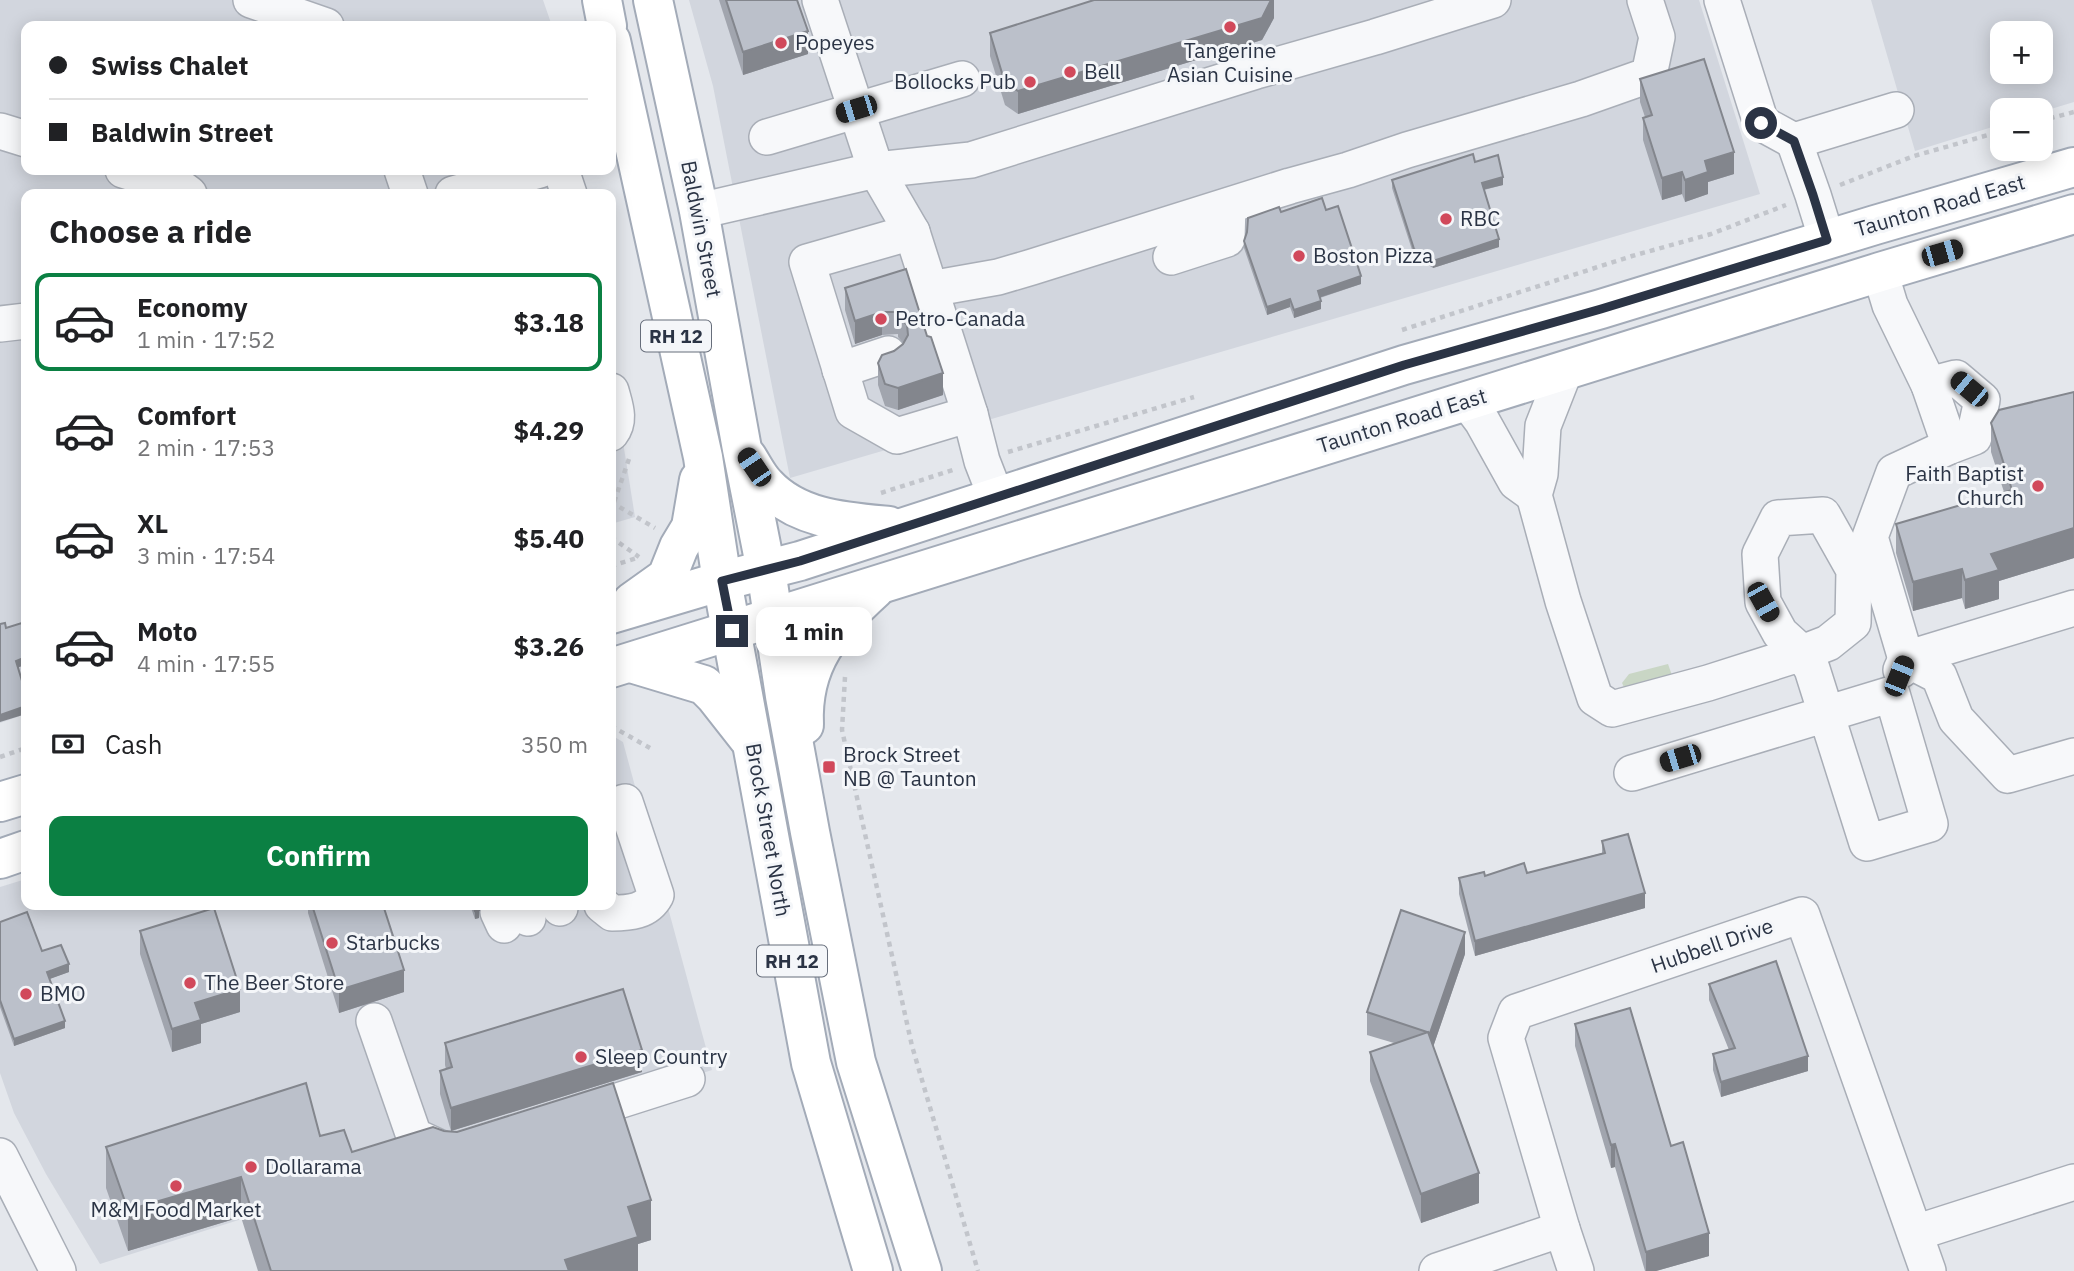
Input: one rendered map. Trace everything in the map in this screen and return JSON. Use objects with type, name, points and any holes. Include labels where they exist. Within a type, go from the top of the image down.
[{"type":"main road","points":[[601,0],[606,21]]},
{"type":"main road","name":"Baldwin Street","points":[[653,0],[699,211],[775,618],[785,696],[810,832]]},
{"type":"main road","name":"RH 12","points":[[616,64],[702,457],[732,631]]},
{"type":"main road","name":"Taunton Road East","points":[[616,613],[800,561],[1404,365],[1601,309],[2074,167]]},
{"type":"main road","name":"Taunton Road East","points":[[621,666],[1880,272],[2074,214]]},
{"type":"main road","points":[[742,449],[765,484],[790,505],[808,514],[853,523],[901,528]]},
{"type":"main road","points":[[616,612],[667,577],[679,547],[691,527],[702,457]]},
{"type":"main road","points":[[810,832],[803,713],[810,674],[825,641],[848,614],[879,585]]},
{"type":"main road","name":"Brock Street North","points":[[732,631],[811,1063],[873,1271]]},
{"type":"main road","points":[[621,666],[704,685],[752,743]]},
{"type":"main road","points":[[0,802],[21,796]]},
{"type":"main road","name":"Brock Street North","points":[[810,832],[856,1062],[922,1271]]},
{"type":"main road","points":[[0,859],[21,852]]},
{"type":"street","points":[[251,0],[312,21]]},
{"type":"street","points":[[820,0],[877,170],[912,232],[930,289],[934,340],[970,414],[982,461],[996,497]]},
{"type":"street","points":[[699,211],[877,170],[971,160],[1493,0]]},
{"type":"street","points":[[930,289],[998,277],[1032,267],[1581,99],[1649,75],[1657,37],[1645,0]]},
{"type":"street","points":[[1722,0],[1761,123],[1794,141],[1827,240]]},
{"type":"street","points":[[767,137],[962,79]]},
{"type":"street","points":[[1794,141],[1896,110]]},
{"type":"street","points":[[0,131],[21,137]]},
{"type":"street","points":[[138,175],[182,189]]},
{"type":"street","points":[[471,189],[522,175]]},
{"type":"street","points":[[1171,257],[1227,239],[1228,206]]},
{"type":"street","points":[[912,232],[807,262],[853,411],[897,436],[926,414],[970,414]]},
{"type":"street","points":[[1565,370],[1543,426],[1540,474],[1534,495],[1563,601],[1595,698],[1612,709],[1709,683],[1802,653],[1812,669],[1867,843],[1930,824],[1892,694],[1906,659],[1870,537],[1894,472],[1950,446],[1929,385],[1890,306],[1880,272]]},
{"type":"street","points":[[0,324],[21,322]]},
{"type":"street","points":[[840,370],[888,354]]},
{"type":"street","points":[[1467,401],[1482,421],[1516,482],[1534,495]]},
{"type":"street","points":[[616,411],[622,439]]},
{"type":"street","points":[[1906,659],[2074,608]]},
{"type":"street","points":[[1906,659],[1940,676],[1956,719],[2008,775],[2074,756]]},
{"type":"street","points":[[1632,773],[1892,694]]},
{"type":"street","points":[[608,910],[612,913],[633,913],[651,903],[656,895],[616,804]]},
{"type":"street","name":"Hubbell Drive","points":[[1562,1229],[1506,1038],[1517,1012],[1801,915],[1915,1233]]},
{"type":"street","points":[[374,1021],[414,1136],[451,1153],[485,1143]]},
{"type":"street","points":[[548,1123],[687,1079]]},
{"type":"street","points":[[0,1156],[58,1271]]},
{"type":"street","points":[[1928,1271],[1915,1233],[2074,1182]]},
{"type":"street","points":[[1437,1271],[1562,1229],[1576,1271]]},
{"type":"path","points":[[2053,118],[2074,112]]},
{"type":"path","points":[[1394,332],[1632,256],[1711,234],[1913,156],[1990,134]]},
{"type":"path","points":[[877,495],[1026,446],[1195,397]]},
{"type":"path","points":[[616,482],[622,439]]},
{"type":"path","points":[[616,505],[656,528],[659,535]]},
{"type":"path","points":[[616,541],[639,557]]},
{"type":"path","points":[[845,670],[842,730],[912,1046],[978,1271]]},
{"type":"path","points":[[616,729],[650,748]]},
{"type":"path","points":[[0,757],[21,750]]},
{"type":"shaded area","points":[[0,0],[543,0],[550,21],[21,21],[21,175],[580,175],[582,189],[21,189],[21,716],[0,723]]},
{"type":"shaded area","points":[[689,0],[1699,0],[1760,194],[790,478],[713,86]]},
{"type":"shaded area","points":[[1871,0],[2074,0],[2074,102],[2053,108],[2053,98],[1990,98],[1990,128],[1915,151]]},
{"type":"shaded area","points":[[616,398],[635,517],[616,523]]},
{"type":"shaded area","points":[[616,738],[623,742],[712,1070],[100,1264],[46,1174],[14,1113],[0,1073],[0,887],[21,881],[21,910],[616,910]]},
{"type":"green space","points":[[1668,664],[1675,684],[1630,700],[1622,683],[1629,674]]},
{"type":"building","points":[[726,0],[797,0],[808,31],[743,52]]},
{"type":"building","points":[[1094,0],[1271,0],[1262,18],[1018,91],[1005,83],[990,33]]},
{"type":"building","points":[[1704,59],[1734,152],[1705,161],[1708,172],[1685,180],[1682,172],[1662,178],[1643,118],[1652,115],[1640,79]]},
{"type":"building","name":"RBC","points":[[1473,154],[1475,162],[1498,155],[1503,177],[1482,183],[1499,239],[1433,261],[1414,249],[1392,180]]},
{"type":"building","name":"Boston Pizza","points":[[1322,198],[1326,210],[1338,206],[1361,276],[1318,291],[1321,301],[1294,310],[1290,299],[1267,307],[1244,241],[1248,218],[1279,207],[1281,212]]},
{"type":"building","points":[[906,269],[927,336],[931,337],[943,373],[898,388],[885,384],[878,363],[882,355],[903,344],[908,335],[907,325],[898,315],[899,312],[882,312],[855,321],[845,288]]},
{"type":"building","name":"Faith Baptist Church","points":[[2074,392],[2074,528],[1991,554],[1999,570],[1965,580],[1962,569],[1913,582],[1896,524],[2012,490],[1991,423],[1999,410]]},
{"type":"building","points":[[5,623],[6,628],[21,623],[21,659],[16,661],[21,678],[21,708],[0,715],[0,624]]},
{"type":"building","points":[[1628,834],[1645,893],[1475,941],[1459,878],[1484,872],[1485,876],[1524,863],[1527,873],[1605,853],[1602,841]]},
{"type":"building","name":"The Beer Store","points":[[215,910],[240,989],[195,1003],[201,1020],[172,1029],[140,931]]},
{"type":"building","points":[[314,910],[385,910],[404,970],[339,990]]},
{"type":"building","points":[[1401,910],[1465,932],[1430,1033],[1367,1012]]},
{"type":"building","name":"BMO","points":[[27,912],[42,951],[61,945],[69,964],[47,972],[65,1021],[14,1039],[0,1000],[0,922]]},
{"type":"building","points":[[1776,961],[1808,1056],[1721,1082],[1713,1054],[1735,1048],[1709,984]]},
{"type":"building","points":[[623,989],[642,1050],[451,1108],[440,1071],[452,1067],[445,1043]]},
{"type":"building","points":[[1630,1008],[1671,1146],[1683,1142],[1709,1233],[1646,1252],[1615,1144],[1611,1145],[1575,1024]]},
{"type":"building","points":[[1428,1032],[1479,1173],[1421,1194],[1370,1052]]},
{"type":"building","points":[[306,1083],[320,1136],[344,1130],[352,1152],[433,1127],[457,1132],[613,1083],[651,1200],[628,1207],[638,1237],[565,1260],[569,1271],[271,1271],[241,1177],[128,1210],[106,1147]]},
{"type":"place","name":"Tangerine Asian Cuisine","points":[[1230,27]]},
{"type":"place","name":"Popeyes","points":[[781,43]]},
{"type":"place","name":"Bell","points":[[1070,72]]},
{"type":"place","name":"Bollocks Pub","points":[[1030,82]]},
{"type":"place","name":"RBC","points":[[1446,219]]},
{"type":"place","name":"Boston Pizza","points":[[1299,256]]},
{"type":"place","name":"Petro-Canada","points":[[881,319]]},
{"type":"place","name":"Faith Baptist Church","points":[[2038,486]]},
{"type":"place","name":"Brock Street NB @ Taunton","points":[[829,767]]},
{"type":"place","name":"Starbucks","points":[[332,943]]},
{"type":"place","name":"The Beer Store","points":[[190,983]]},
{"type":"place","name":"BMO","points":[[26,994]]},
{"type":"place","name":"Sleep Country","points":[[581,1057]]},
{"type":"place","name":"Dollarama","points":[[251,1167]]},
{"type":"place","name":"M&M Food Market","points":[[176,1186]]},
{"type":"route","points":[[732,631],[722,581],[800,561],[1404,365],[1601,309],[1827,240],[1794,141],[1761,123]]}]
